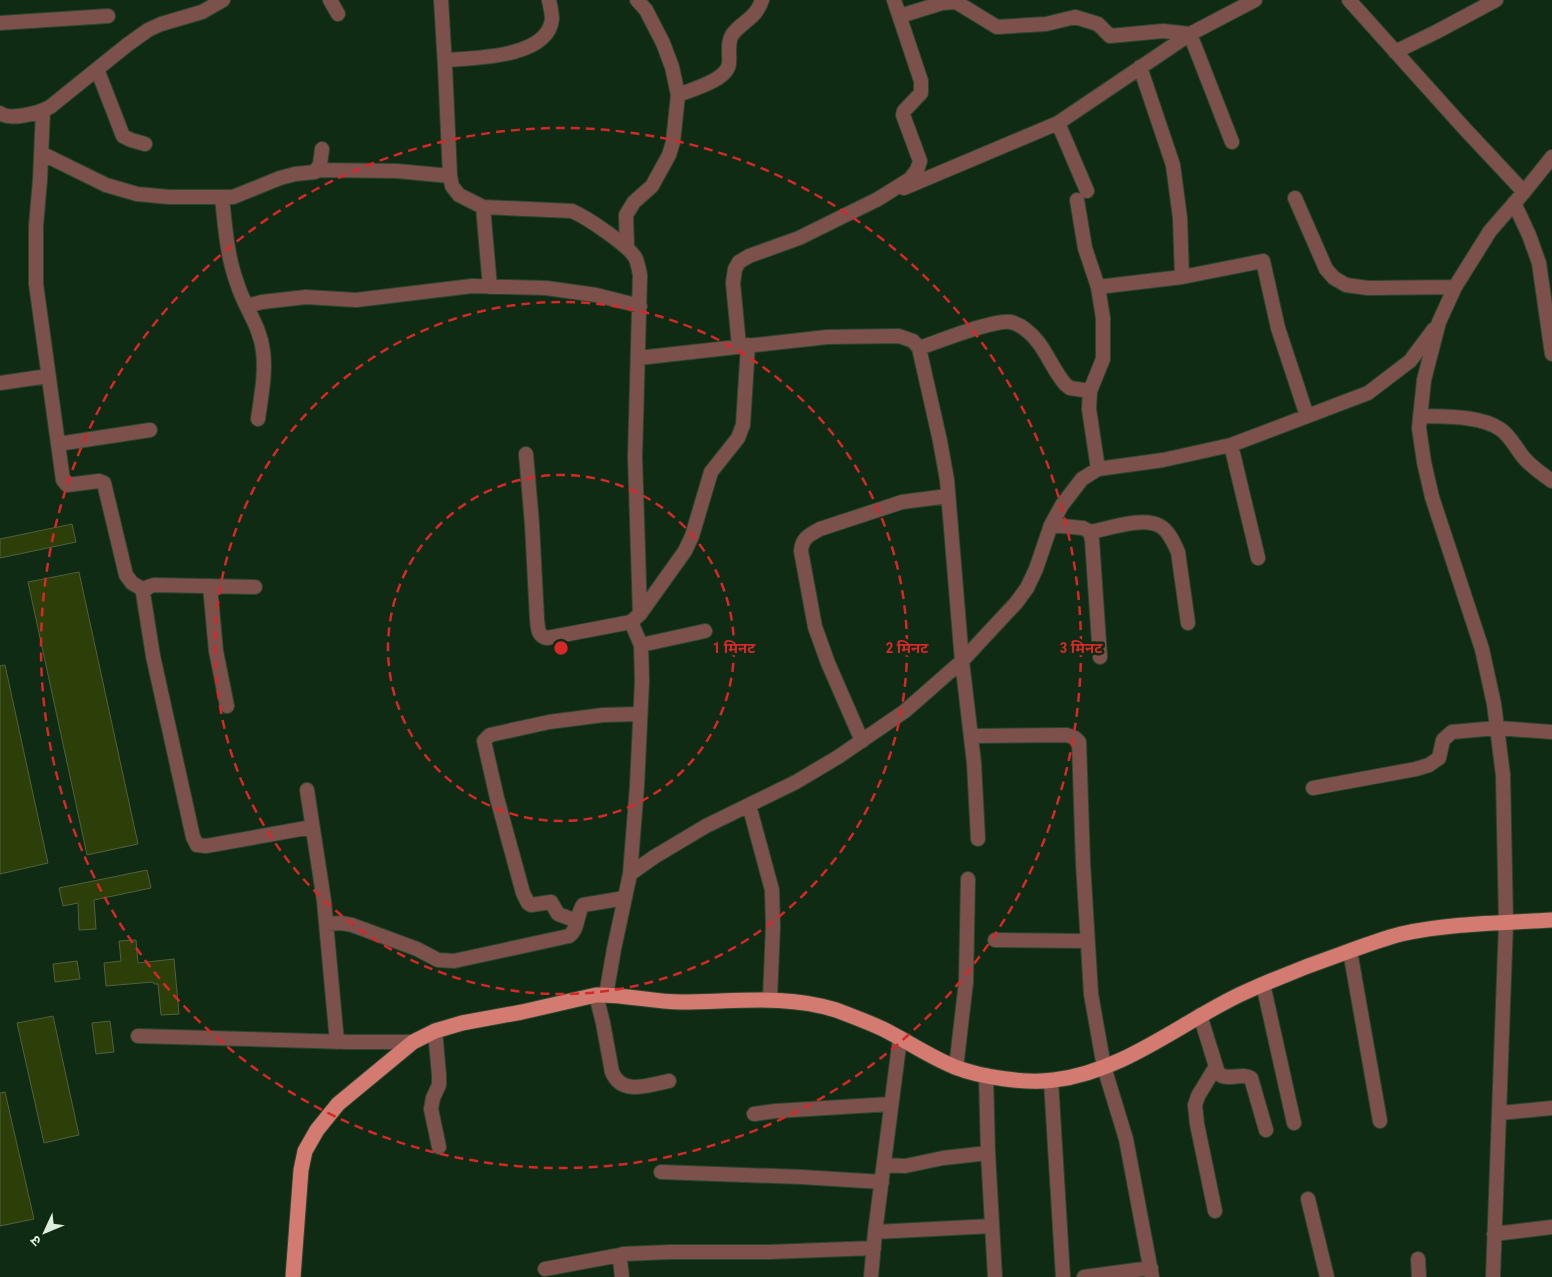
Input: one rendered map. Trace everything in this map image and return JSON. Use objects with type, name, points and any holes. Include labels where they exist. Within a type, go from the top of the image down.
[{"type":"main road","points":[[294,1277],[300,1170],[306,1151],[317,1130],[338,1104],[413,1042],[435,1031],[462,1023],[601,995],[680,1002],[770,1000],[806,1003],[835,1010],[884,1030],[956,1068],[986,1075],[1022,1080],[1051,1081],[1092,1073],[1140,1050],[1200,1015],[1263,984],[1400,934],[1446,927],[1552,920]]},
{"type":"street","points":[[0,113],[6,117],[15,117],[43,111],[148,30],[160,24],[202,12],[223,0]]},
{"type":"street","points":[[330,0],[338,14]]},
{"type":"street","points":[[441,0],[452,186],[459,195],[483,207],[572,211],[581,215],[627,248],[636,258],[640,275],[635,457],[636,618],[641,646],[637,786],[630,874],[601,995],[603,1023],[615,1080],[623,1086],[635,1087],[669,1081]]},
{"type":"street","points":[[445,60],[498,56],[527,47],[540,40],[545,35],[552,20],[549,0]]},
{"type":"street","points":[[627,248],[626,215],[634,202],[652,186],[669,155],[673,142],[678,95],[672,66],[663,43],[646,10],[638,0]]},
{"type":"street","points":[[678,95],[719,78],[726,72],[729,65],[730,38],[753,17],[759,9],[762,0]]},
{"type":"street","points":[[878,199],[910,178],[917,170],[920,161],[903,115],[904,111],[921,94],[921,82],[894,0]]},
{"type":"street","points":[[526,454],[537,619],[540,635],[547,638],[636,618],[685,551],[692,536],[710,472],[738,438],[743,425],[744,346],[734,283],[735,269],[739,262],[749,256],[798,238],[878,199],[1058,123],[1190,34],[1255,0]]},
{"type":"street","points":[[1349,0],[1524,192]]},
{"type":"street","points":[[1395,52],[1496,0]]},
{"type":"street","points":[[900,16],[942,3],[956,2],[997,28],[1046,24],[1075,18],[1098,24],[1110,36],[1163,31],[1190,34]]},
{"type":"street","points":[[0,23],[108,16]]},
{"type":"street","points":[[1190,34],[1232,142]]},
{"type":"street","points":[[1140,67],[1173,165],[1180,218],[1182,277]]},
{"type":"street","points":[[97,69],[123,136],[145,144]]},
{"type":"street","points":[[43,111],[35,256],[36,284],[63,480],[65,484],[99,481],[104,483],[124,568],[132,584],[144,590]]},
{"type":"street","points":[[1058,123],[1082,195],[1085,248],[1098,287],[1103,318],[1103,359],[1090,391],[1089,409],[1098,468]]},
{"type":"street","points":[[318,170],[322,149]]},
{"type":"street","points":[[41,153],[106,185],[136,194],[169,197],[234,197],[280,178],[316,172],[318,170],[397,170],[450,176]]},
{"type":"street","points":[[1493,1277],[1506,923],[1503,775],[1494,704],[1482,649],[1432,497],[1419,428],[1424,380],[1439,322],[1455,287],[1490,231],[1524,192],[1547,172],[1552,157]]},
{"type":"street","points":[[222,197],[231,263],[241,295],[254,319],[263,350],[264,371],[258,419]]},
{"type":"street","points":[[1295,198],[1326,269],[1334,278],[1346,285],[1368,288],[1455,287]]},
{"type":"street","points":[[1514,203],[1529,235],[1538,263],[1552,354]]},
{"type":"street","points":[[483,207],[490,287]]},
{"type":"street","points":[[1098,287],[1182,277],[1263,261],[1278,328],[1307,416]]},
{"type":"street","points":[[247,306],[262,302],[306,298],[356,300],[472,286],[546,288],[596,295],[640,306]]},
{"type":"street","points":[[919,348],[1002,321],[1010,322],[1027,330],[1039,343],[1064,384],[1070,388],[1090,391]]},
{"type":"street","points":[[630,874],[654,856],[706,826],[796,782],[862,741],[905,711],[962,661],[1016,603],[1027,588],[1036,569],[1051,525],[1062,505],[1082,479],[1098,468],[1163,460],[1231,444],[1368,393],[1410,361],[1439,322]]},
{"type":"street","points":[[638,358],[827,337],[899,336],[913,341],[919,348],[940,441],[948,496],[962,661],[974,763],[978,839]]},
{"type":"street","points":[[0,383],[48,376]]},
{"type":"street","points":[[1420,416],[1482,420],[1500,428],[1536,471],[1552,481]]},
{"type":"street","points":[[58,444],[150,430]]},
{"type":"street","points":[[1231,444],[1258,558]]},
{"type":"street","points":[[862,741],[828,663],[815,627],[801,551],[802,544],[808,535],[820,529],[902,502],[948,496]]},
{"type":"street","points":[[1051,525],[1083,528],[1090,532],[1141,522],[1162,527],[1174,541],[1178,552],[1188,622]]},
{"type":"street","points":[[1090,532],[1100,657]]},
{"type":"street","points":[[144,590],[154,585],[255,587]]},
{"type":"street","points":[[210,586],[216,651],[227,706]]},
{"type":"street","points":[[144,590],[153,656],[197,845],[206,846],[312,827]]},
{"type":"street","points":[[641,646],[705,631]]},
{"type":"street","points":[[577,922],[558,914],[551,902],[531,905],[527,901],[521,886],[497,798],[484,740],[490,735],[549,722],[603,715],[640,714]]},
{"type":"street","points":[[1313,788],[1429,765],[1439,758],[1443,740],[1452,732],[1497,728],[1552,732]]},
{"type":"street","points":[[971,736],[1066,735],[1075,738],[1080,746],[1083,862],[1091,994],[1104,1067],[1126,1139],[1152,1272],[1084,1277]]},
{"type":"street","points":[[306,790],[326,924],[337,1042]]},
{"type":"street","points":[[750,806],[772,890],[773,926],[770,1000]]},
{"type":"street","points":[[956,1068],[966,982],[968,879]]},
{"type":"street","points":[[326,924],[341,923],[352,925],[417,949],[438,960],[454,961],[569,936],[574,932],[580,910],[585,904],[624,898]]},
{"type":"street","points":[[995,940],[1087,941]]},
{"type":"street","points":[[1350,951],[1380,1121]]},
{"type":"street","points":[[1263,984],[1294,1124]]},
{"type":"street","points":[[1200,1015],[1215,1068],[1221,1076],[1247,1076],[1251,1078],[1266,1130]]},
{"type":"street","points":[[435,1031],[439,1085],[433,1098],[431,1109],[439,1147]]},
{"type":"street","points":[[138,1036],[337,1042],[413,1042]]},
{"type":"street","points":[[871,1277],[900,1038]]},
{"type":"street","points":[[1215,1068],[1198,1096],[1195,1105],[1197,1124],[1215,1211]]},
{"type":"street","points":[[986,1075],[995,1277]]},
{"type":"street","points":[[1051,1081],[1063,1277]]},
{"type":"street","points":[[754,1114],[892,1104]]},
{"type":"street","points":[[1500,1113],[1552,1108]]},
{"type":"street","points":[[884,1166],[905,1166],[943,1158],[988,1153]]},
{"type":"street","points":[[661,1172],[882,1182]]},
{"type":"street","points":[[1308,1199],[1327,1277]]},
{"type":"street","points":[[875,1232],[992,1226]]},
{"type":"street","points":[[1494,1234],[1552,1228]]},
{"type":"street","points":[[545,1269],[620,1255],[670,1252],[769,1252],[874,1248]]},
{"type":"street","points":[[620,1255],[622,1277]]},
{"type":"street","points":[[1418,1258],[1418,1277]]},
{"type":"building","points":[[72,524],[76,542],[0,558],[0,539]]},
{"type":"building","points":[[79,572],[138,844],[87,855],[28,582]]},
{"type":"building","points":[[5,665],[48,863],[0,874],[0,666]]},
{"type":"building","points":[[147,870],[151,888],[94,900],[96,929],[79,930],[78,903],[63,906],[59,888]]},
{"type":"building","points":[[136,940],[138,963],[174,959],[179,1014],[161,1015],[158,984],[153,982],[106,986],[104,963],[121,961],[119,941]]},
{"type":"building","points":[[77,961],[80,979],[55,982],[53,964]]},
{"type":"building","points":[[53,1016],[79,1135],[44,1143],[17,1023]]},
{"type":"building","points":[[110,1021],[114,1052],[96,1054],[92,1023]]},
{"type":"building","points":[[5,1092],[34,1219],[0,1226],[0,1093]]}]
